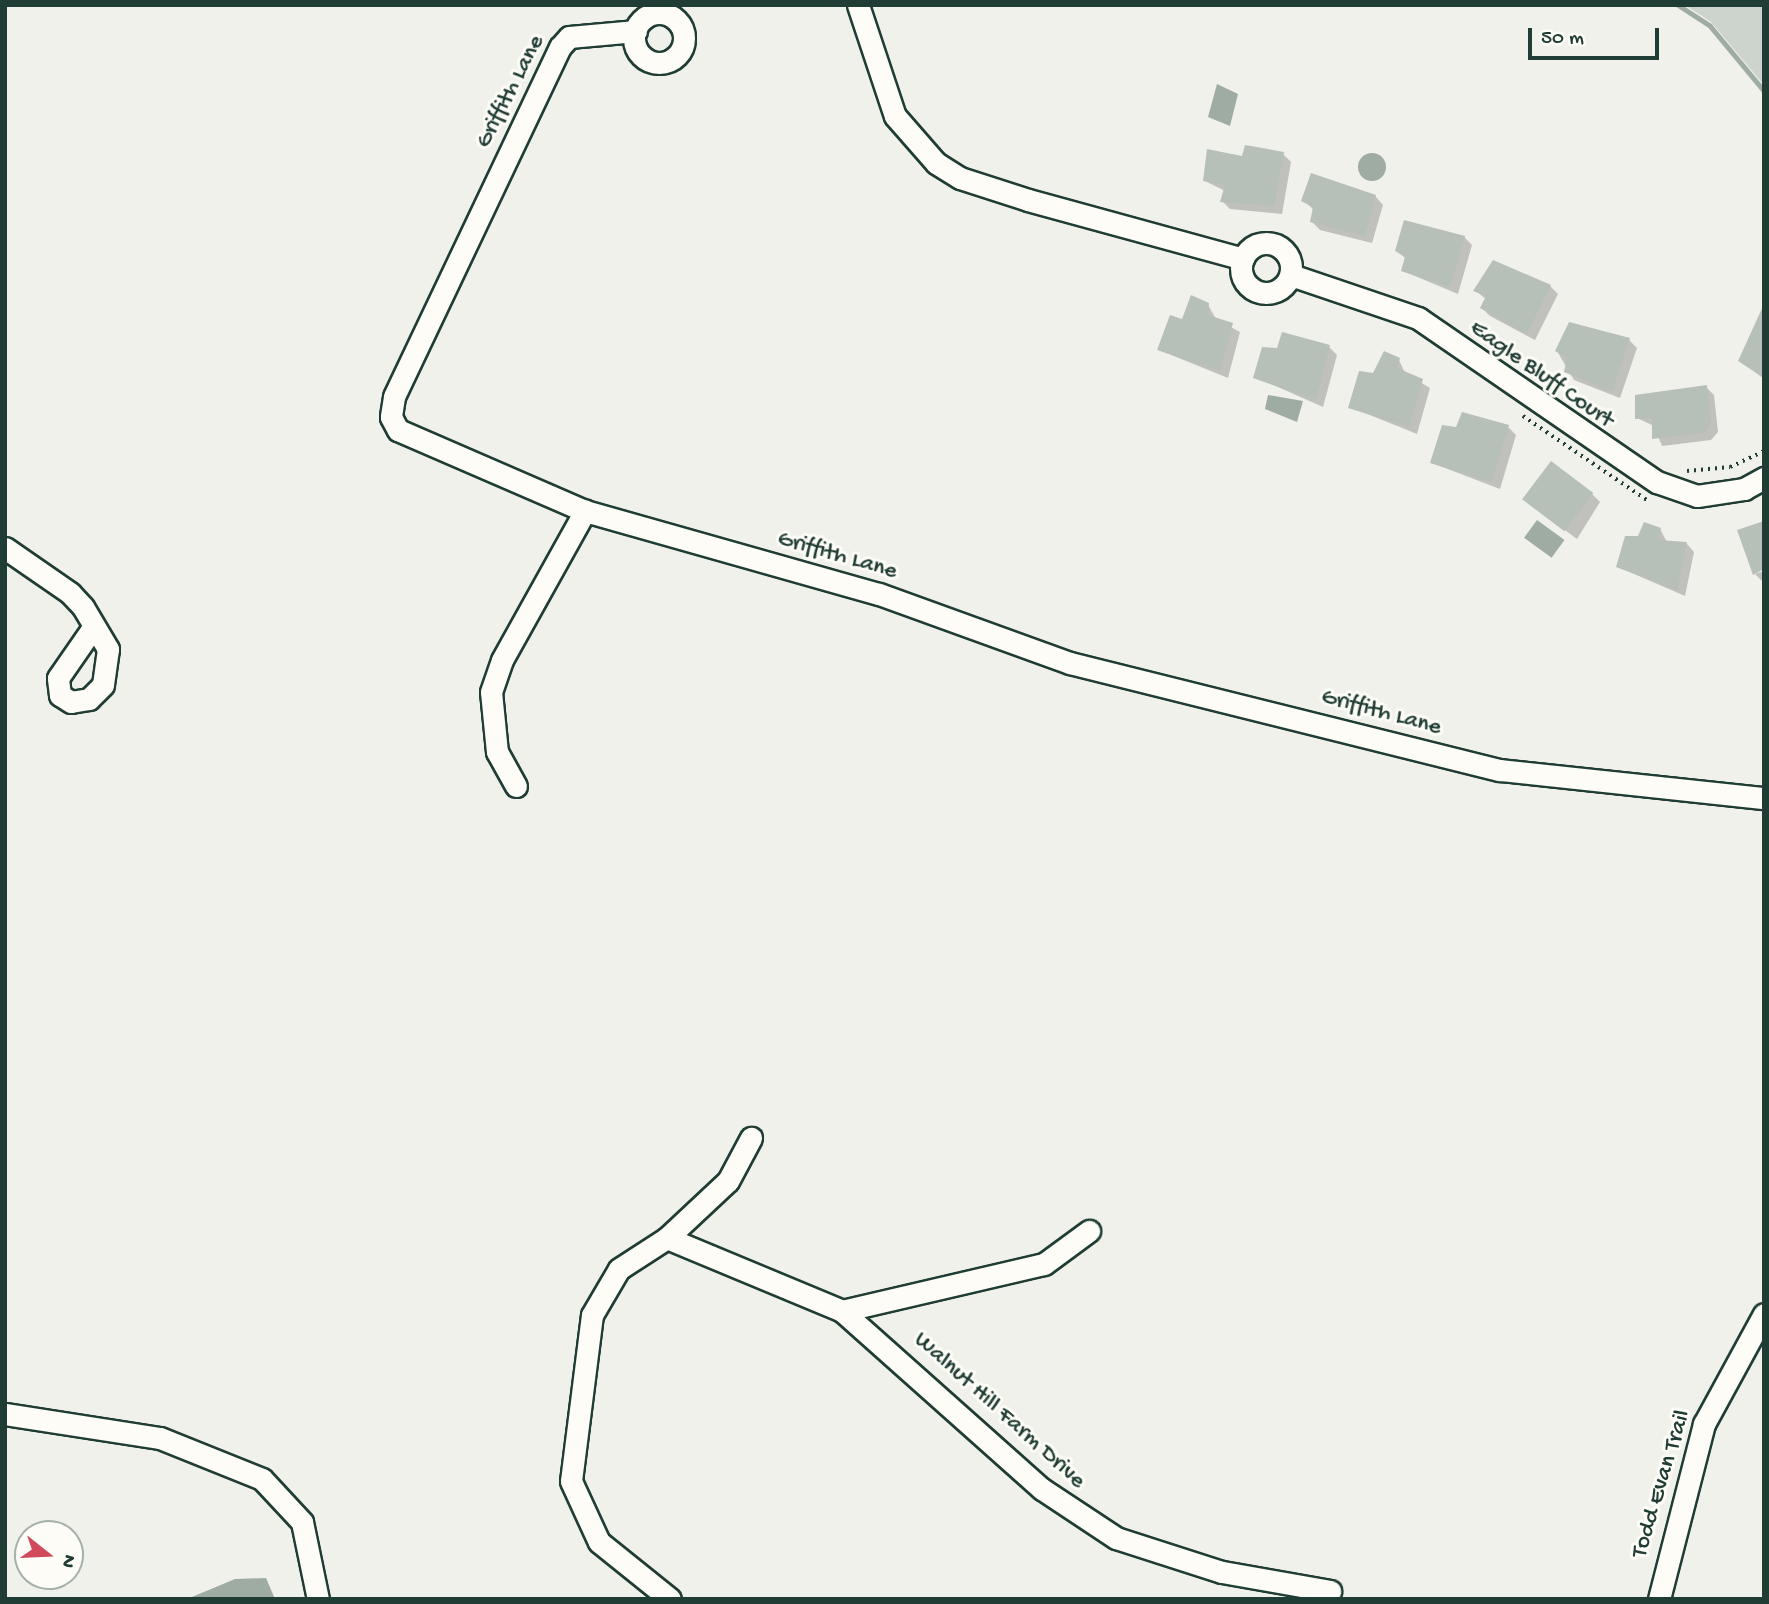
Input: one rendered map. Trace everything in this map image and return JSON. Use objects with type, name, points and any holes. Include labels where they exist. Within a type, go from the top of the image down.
[{"type":"street","points":[[858,5],[895,116],[936,163],[960,178],[1028,200],[1243,259]]},
{"type":"street","points":[[670,10],[680,26],[684,41],[671,60],[656,63],[642,56],[636,31],[649,16],[670,10]]},
{"type":"street","name":"Griffith Lane","points":[[636,31],[569,37],[560,47],[415,347],[391,417],[416,441],[585,511],[879,594],[1070,663],[1500,770],[1764,798]]},
{"type":"street","points":[[1275,244],[1290,260],[1291,275],[1275,292],[1259,292],[1242,275],[1243,259],[1252,247],[1275,244]]},
{"type":"street","name":"Eagle Bluff Court","points":[[1291,275],[1418,318],[1657,482],[1697,496],[1744,489],[1764,478]]},
{"type":"street","points":[[516,786],[497,752],[491,692],[502,660],[585,511]]},
{"type":"street","points":[[5,548],[70,593],[94,626]]},
{"type":"street","points":[[670,1599],[599,1542],[571,1481],[599,1297],[620,1269],[667,1238],[728,1181],[751,1138]]},
{"type":"street","name":"Walnut Hill Farm Drive","points":[[842,1311],[1044,1265],[1089,1231]]},
{"type":"street","name":"Walnut Hill Farm Drive","points":[[667,1238],[842,1311],[1042,1489],[1116,1538],[1222,1572],[1330,1591]]},
{"type":"street","name":"Todd Evan Trail","points":[[1658,1599],[1704,1424],[1764,1314]]},
{"type":"street","points":[[5,1414],[160,1438],[262,1479],[302,1522],[318,1599]]},
{"type":"shaded area","points":[[1685,5],[1764,5],[1764,85],[1711,22]]},
{"type":"shaded area","points":[[1217,84],[1238,94],[1230,126],[1208,117]]},
{"type":"shaded area","points":[[1372,153],[1382,157],[1386,167],[1382,177],[1372,181],[1362,177],[1358,167],[1362,157]]},
{"type":"shaded area","points":[[1268,395],[1303,401],[1297,422],[1265,409]]},
{"type":"shaded area","points":[[1537,520],[1565,540],[1552,558],[1524,538]]},
{"type":"shaded area","points":[[266,1578],[275,1599],[187,1599],[235,1579]]},
{"type":"building","points":[[1245,145],[1284,152],[1274,206],[1220,202],[1225,185],[1203,181],[1207,149],[1242,156]]},
{"type":"building","points":[[1311,173],[1376,195],[1365,236],[1310,222],[1313,207],[1301,201]]},
{"type":"building","points":[[1404,220],[1465,236],[1450,287],[1401,271],[1405,257],[1395,251]]},
{"type":"building","points":[[1493,260],[1551,285],[1527,334],[1480,308],[1486,296],[1473,291]]},
{"type":"building","points":[[1191,295],[1209,303],[1208,315],[1233,323],[1220,371],[1157,350],[1170,315],[1182,319]]},
{"type":"building","points":[[1764,304],[1764,372],[1761,376],[1738,361]]},
{"type":"building","points":[[1569,322],[1630,338],[1612,391],[1564,372],[1567,357],[1555,351]]},
{"type":"building","points":[[1282,332],[1330,345],[1316,400],[1253,378],[1262,347],[1277,348]]},
{"type":"building","points":[[1384,351],[1400,358],[1397,368],[1423,379],[1409,427],[1348,408],[1359,371],[1373,373]]},
{"type":"building","points":[[1707,385],[1711,423],[1703,433],[1652,439],[1652,418],[1635,419],[1635,395]]},
{"type":"building","points":[[1462,412],[1509,425],[1492,482],[1430,463],[1442,425],[1456,427]]},
{"type":"building","points":[[1551,461],[1593,493],[1564,531],[1522,499]]},
{"type":"building","points":[[1764,521],[1764,569],[1753,575],[1737,530]]},
{"type":"building","points":[[1644,522],[1661,528],[1658,540],[1687,542],[1677,590],[1616,567],[1625,536],[1638,536]]},
{"type":"waterway","points":[[1678,5],[1710,26],[1764,91]]}]
